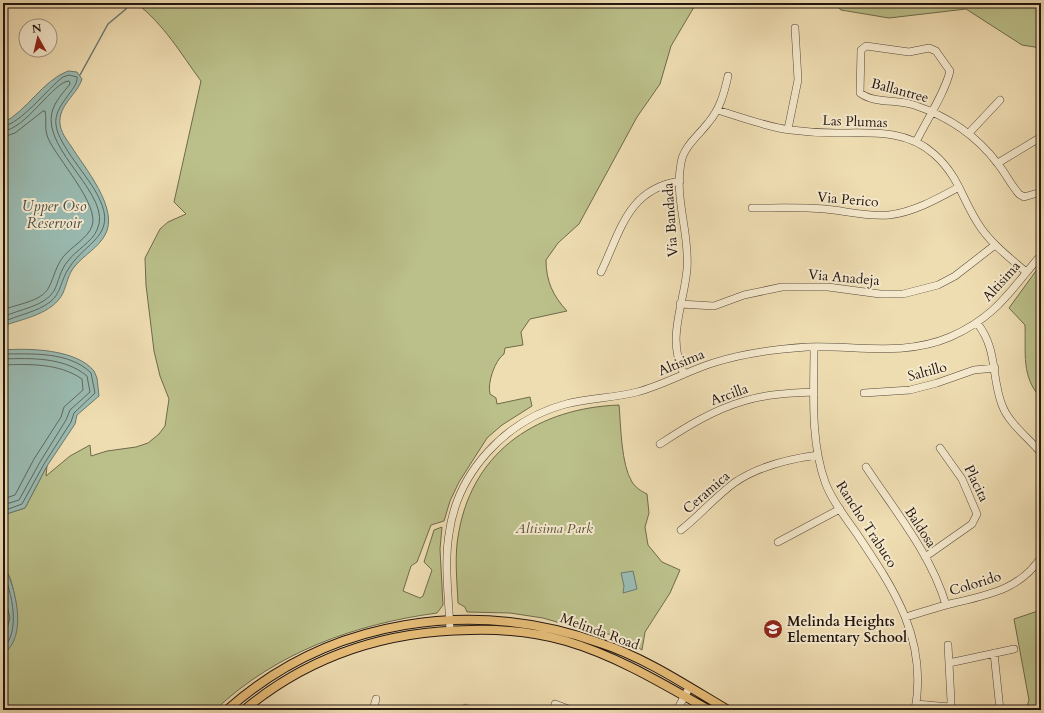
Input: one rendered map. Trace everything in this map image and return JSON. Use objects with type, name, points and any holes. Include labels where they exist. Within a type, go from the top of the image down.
[{"type":"main road","name":"Melinda Road","points":[[227,710],[270,678],[335,644],[385,629],[450,619],[515,621],[568,632],[602,643],[639,659],[728,710]]},
{"type":"main road","name":"Melinda Road","points":[[244,710],[273,688],[305,669],[344,651],[379,640],[410,634],[450,630],[500,630],[565,641],[632,666],[710,710]]},
{"type":"street","points":[[788,129],[798,80],[795,28]]},
{"type":"street","name":"Ballantree","points":[[931,112],[948,81],[950,72],[936,51],[929,48],[910,52],[866,46],[861,50],[860,93],[868,98],[913,104],[951,121],[969,133],[998,163],[1019,194],[1024,197],[1041,192]]},
{"type":"street","name":"Via Bandada","points":[[684,374],[678,353],[676,321],[687,270],[687,249],[680,182],[681,162],[687,149],[717,110],[725,92],[728,76]]},
{"type":"street","points":[[969,133],[1000,100]]},
{"type":"street","name":"Las Plumas","points":[[717,110],[788,129],[814,132],[886,133],[916,142],[932,153],[946,166],[959,187],[972,213],[995,245],[1026,272]]},
{"type":"street","points":[[916,142],[931,112]]},
{"type":"street","points":[[998,163],[1041,137]]},
{"type":"street","points":[[601,272],[630,211],[637,201],[655,188],[680,182]]},
{"type":"street","name":"Via Perico","points":[[752,208],[825,209],[873,215],[889,214],[914,209],[959,187]]},
{"type":"street","name":"Via Anadeja","points":[[680,304],[714,306],[756,292],[788,287],[828,287],[880,294],[903,294],[938,285],[955,276],[995,245]]},
{"type":"street","name":"Altisima","points":[[450,630],[447,553],[452,519],[466,483],[481,460],[506,434],[526,420],[566,404],[636,392],[715,362],[745,355],[775,350],[814,347],[895,350],[913,348],[950,337],[977,323],[1003,302],[1041,255]]},
{"type":"street","points":[[977,323],[988,341],[995,368],[998,394],[1002,407],[1009,418],[1041,453]]},
{"type":"street","name":"Rancho Trabuco","points":[[814,347],[814,423],[818,456],[826,484],[840,509],[888,581],[906,617],[916,662],[915,707]]},
{"type":"street","name":"Saltillo","points":[[864,393],[910,390],[937,383],[974,370],[995,368]]},
{"type":"street","name":"Arcilla","points":[[660,444],[697,421],[721,409],[744,401],[792,392],[814,392]]},
{"type":"street","name":"Placita","points":[[926,557],[972,524],[978,514],[962,479],[940,448]]},
{"type":"street","name":"Ceramica","points":[[681,530],[700,516],[733,484],[746,476],[762,468],[784,462],[818,456]]},
{"type":"street","name":"Baldosa","points":[[866,467],[926,557],[936,577],[946,605]]},
{"type":"street","points":[[778,542],[840,509]]},
{"type":"street","name":"Colorido","points":[[906,617],[1005,589],[1015,584],[1031,571],[1041,557]]},
{"type":"street","points":[[915,707],[950,708],[948,645]]},
{"type":"street","points":[[949,662],[1014,650]]},
{"type":"street","points":[[994,653],[1000,710]]},
{"type":"street","points":[[678,710],[689,688]]},
{"type":"street","points":[[373,710],[376,699]]},
{"type":"street","points":[[555,704],[571,710]]},
{"type":"green space","points":[[136,3],[728,3],[724,7],[694,7],[671,46],[660,84],[637,117],[579,224],[558,243],[546,260],[547,275],[551,288],[567,311],[530,319],[521,332],[523,345],[505,348],[504,354],[492,372],[489,389],[490,394],[496,398],[497,404],[530,397],[532,406],[502,425],[487,438],[459,482],[450,501],[444,521],[431,525],[417,562],[411,566],[403,591],[420,598],[423,596],[432,570],[424,562],[434,530],[442,527],[440,549],[443,605],[437,613],[377,625],[347,633],[318,644],[264,672],[215,710],[3,710],[3,654],[10,647],[14,639],[17,618],[13,587],[3,563],[3,515],[25,508],[47,466],[46,476],[70,456],[90,445],[91,456],[107,451],[136,447],[148,443],[159,434],[165,426],[169,399],[160,376],[154,351],[146,285],[145,258],[160,229],[168,222],[186,214],[174,202],[201,81],[164,30]]},
{"type":"green space","points":[[833,3],[1041,3],[1041,48],[1022,45],[966,9],[889,18],[841,10]]},
{"type":"green space","points":[[1041,264],[1041,398],[1030,382],[1027,373],[1025,355],[1025,325],[1009,308]]},
{"type":"green space","name":"Altisima Park","points":[[619,405],[622,445],[628,474],[635,486],[647,494],[649,513],[645,527],[648,545],[662,562],[680,570],[670,593],[645,632],[642,650],[628,641],[615,636],[601,632],[588,631],[543,618],[510,613],[467,612],[465,607],[458,603],[456,567],[457,540],[467,502],[479,477],[495,456],[515,438],[538,425],[563,414],[590,408]]},
{"type":"green space","points":[[1041,610],[1041,710],[1026,710],[1029,700],[1014,619]]},
{"type":"water","name":"Upper Oso Reservoir","points":[[68,71],[77,72],[82,79],[80,85],[62,111],[60,124],[63,133],[91,177],[104,201],[108,213],[108,225],[102,240],[73,269],[63,293],[52,306],[36,315],[3,326],[3,123],[20,111],[50,82]]},
{"type":"water","points":[[3,350],[38,350],[64,354],[76,358],[94,371],[97,378],[99,396],[77,415],[75,424],[47,466],[25,508],[3,515]]},
{"type":"water","points":[[3,563],[12,584],[18,623],[16,635],[11,646],[3,654]]},
{"type":"water","points":[[633,571],[637,589],[623,593],[624,586],[621,573]]},
{"type":"waterway","points":[[80,75],[108,24],[126,9],[128,3]]},
{"type":"place","name":"Melinda Heights Elementary School","points":[[773,629]]}]
